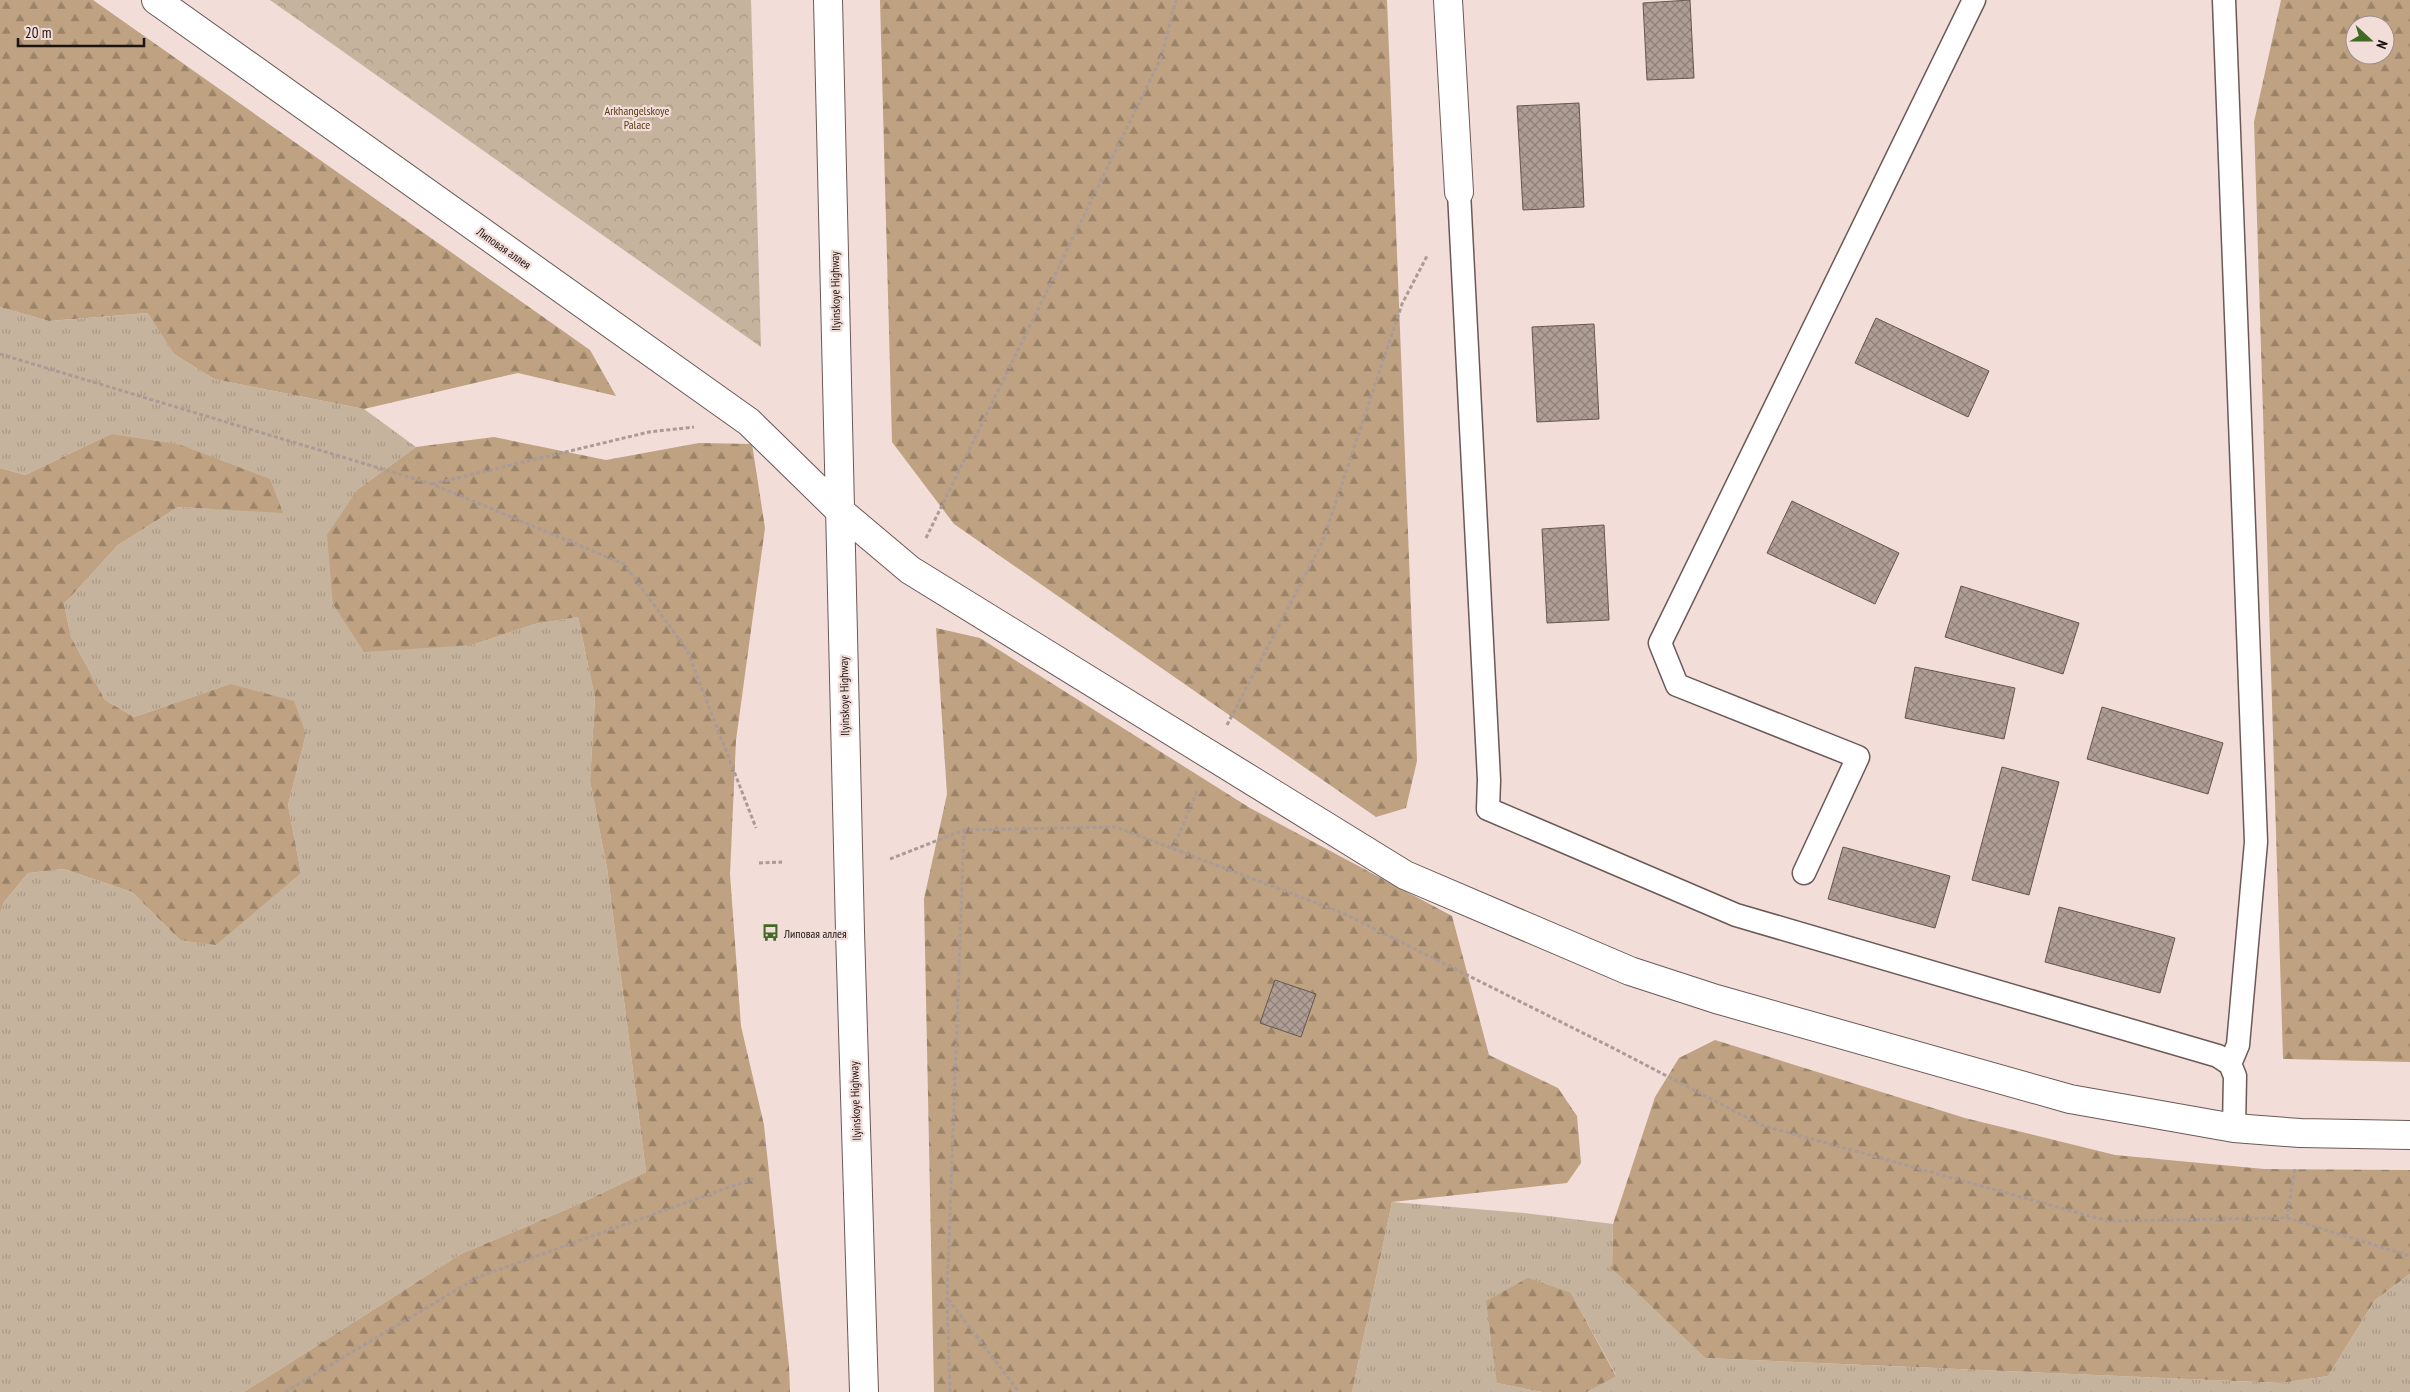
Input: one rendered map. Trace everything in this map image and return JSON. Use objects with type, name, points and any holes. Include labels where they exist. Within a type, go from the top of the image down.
[{"type":"street","name":"Липовая аллея","points":[[156,0],[749,422],[840,511],[910,570],[1405,875],[1630,971],[1716,999],[2070,1099],[2234,1128],[2300,1133],[2410,1135]]},
{"type":"street","name":"Ilyinskoye Highway","points":[[828,0],[864,1392]]},
{"type":"street","points":[[1448,0],[1459,192]]},
{"type":"lane","points":[[1804,873],[1858,757],[1677,685],[1660,643],[1974,0]]},
{"type":"lane","points":[[2224,0],[2256,842],[2238,1045],[2230,1064]]},
{"type":"lane","points":[[1459,192],[1489,780],[1488,809],[1736,915],[2218,1056],[2230,1064],[2235,1076],[2234,1128]]},
{"type":"path","points":[[910,570],[1161,58],[1176,0]]},
{"type":"path","points":[[1173,849],[1211,757],[1323,541],[1402,304],[1428,252]]},
{"type":"path","points":[[0,354],[432,484],[624,564],[687,650],[756,828]]},
{"type":"path","points":[[432,484],[649,432],[749,422]]},
{"type":"path","points":[[890,859],[964,830],[1116,828],[1343,913],[1615,1049],[1761,1125],[2108,1221],[2287,1218],[2410,1256]]},
{"type":"path","points":[[950,1392],[947,1298],[964,830]]},
{"type":"path","points":[[759,863],[782,862]]},
{"type":"path","points":[[2287,1218],[2300,1133]]},
{"type":"path","points":[[285,1392],[478,1278],[755,1178]]},
{"type":"path","points":[[947,1298],[1019,1392]]},
{"type":"green space","points":[[0,0],[93,0],[590,350],[616,396],[518,373],[364,409],[214,379],[174,354],[148,313],[49,321],[0,307]]},
{"type":"green space","name":"Arkhangelskoye Palace","points":[[270,0],[751,0],[761,347]]},
{"type":"green space","points":[[880,0],[1387,0],[1417,761],[1406,808],[1376,817],[954,524],[892,442]]},
{"type":"green space","points":[[2281,0],[2410,0],[2410,1062],[2283,1059],[2254,122]]},
{"type":"green space","points":[[0,307],[49,321],[149,313],[174,354],[214,379],[364,409],[416,447],[358,489],[472,645],[535,624],[578,617],[595,698],[590,781],[607,868],[646,1172],[577,1205],[461,1254],[244,1392],[0,1392],[0,914],[4,902],[28,873],[64,869],[132,892],[180,940],[301,873],[288,805],[306,734],[230,684],[134,717],[105,700],[71,637],[64,604],[118,545],[178,507],[283,512],[111,434],[25,475],[0,468]]},
{"type":"green space","points":[[111,434],[181,445],[270,479],[283,513],[178,507],[118,545],[64,604],[71,637],[105,700],[134,717],[230,684],[294,701],[306,734],[288,805],[301,873],[216,945],[180,940],[132,892],[64,869],[28,873],[4,902],[0,914],[0,468],[25,475]]},
{"type":"green space","points":[[494,437],[606,460],[699,443],[752,444],[765,528],[736,740],[730,874],[741,1026],[764,1125],[789,1366],[790,1392],[244,1392],[461,1254],[577,1205],[646,1172],[607,868],[590,781],[595,698],[578,617],[535,624],[472,645],[364,652],[333,604],[327,535],[358,489],[416,447]]},
{"type":"green space","points":[[936,628],[980,638],[1250,808],[1452,916],[1489,1055],[1558,1088],[1577,1116],[1581,1163],[1567,1183],[1392,1202],[1352,1392],[934,1392],[924,899],[947,794]]},
{"type":"green space","points":[[1715,1040],[1965,1118],[2115,1155],[2264,1169],[2410,1170],[2410,1274],[2375,1300],[2328,1376],[2281,1383],[1705,1358],[1612,1269],[1613,1224],[1655,1097],[1679,1058]]},
{"type":"green space","points":[[1392,1202],[1524,1213],[1613,1224],[1612,1269],[1705,1358],[2281,1383],[2328,1376],[2375,1300],[2410,1274],[2410,1392],[1587,1392],[1616,1375],[1571,1293],[1497,1383],[1542,1392],[1352,1392]]},
{"type":"green space","points":[[1528,1278],[1571,1293],[1616,1376],[1587,1392],[1542,1392],[1497,1383],[1486,1301]]},
{"type":"building","points":[[1690,0],[1694,78],[1647,80],[1643,3]]},
{"type":"building","points":[[1579,103],[1584,207],[1523,210],[1517,106]]},
{"type":"building","points":[[1876,318],[1989,371],[1968,417],[1855,363]]},
{"type":"building","points":[[1594,324],[1599,419],[1537,422],[1532,327]]},
{"type":"building","points":[[1792,501],[1899,553],[1875,604],[1767,553]]},
{"type":"building","points":[[1604,525],[1609,620],[1547,623],[1542,529]]},
{"type":"building","points":[[1961,586],[2079,623],[2063,674],[1945,637]]},
{"type":"building","points":[[1915,667],[2015,688],[2004,739],[1905,718]]},
{"type":"building","points":[[2102,707],[2223,743],[2208,794],[2087,759]]},
{"type":"building","points":[[2002,767],[2059,782],[2029,895],[1972,880]]},
{"type":"building","points":[[1843,847],[1950,876],[1935,928],[1828,899]]},
{"type":"building","points":[[2059,907],[2175,938],[2160,993],[2045,962]]},
{"type":"building","points":[[1275,980],[1316,994],[1301,1037],[1260,1023]]},
{"type":"place","name":"Липовая аллея","points":[[770,933]]}]
